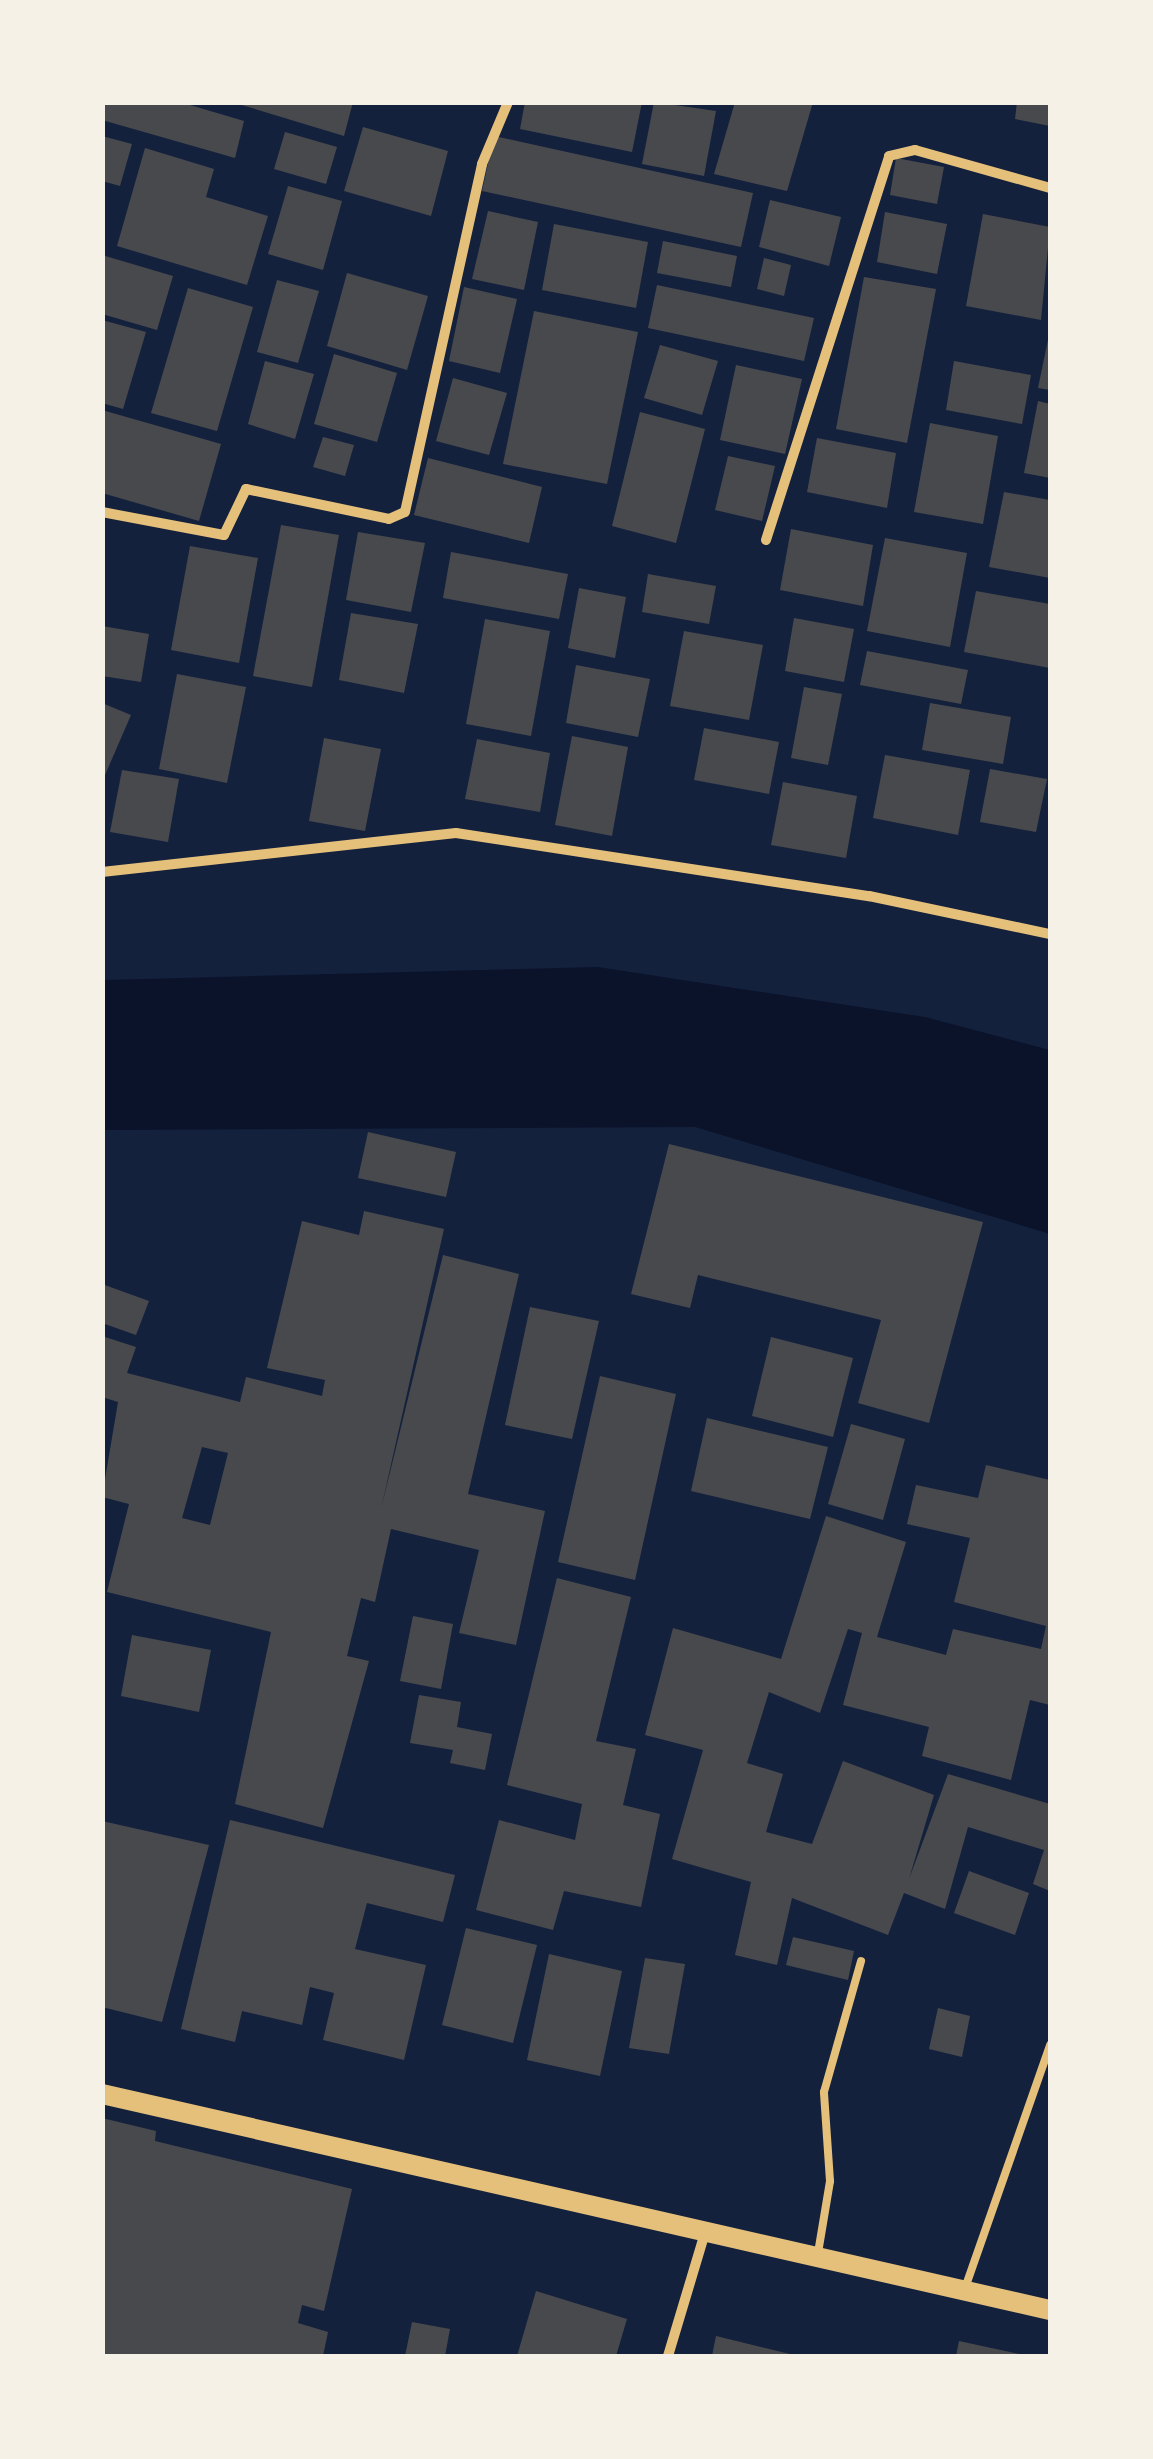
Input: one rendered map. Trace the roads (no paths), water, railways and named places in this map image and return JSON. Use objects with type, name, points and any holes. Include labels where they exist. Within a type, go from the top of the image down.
[{"type":"main road","points":[[102,2094],[1050,2310]]},
{"type":"street","points":[[102,512],[224,536],[246,489],[390,519],[404,512],[482,164],[508,102]]},
{"type":"street","points":[[766,540],[889,156],[915,150],[1050,188]]},
{"type":"street","points":[[102,872],[456,833],[869,896],[1050,934]]},
{"type":"street","points":[[668,2356],[705,2233]]},
{"type":"lane","points":[[817,2257],[830,2182],[824,2092],[861,1961]]},
{"type":"lane","points":[[964,2291],[1050,2045]]},
{"type":"water","points":[[598,967],[925,1017],[1050,1050],[1050,1234],[695,1127],[103,1130],[103,980]]}]
